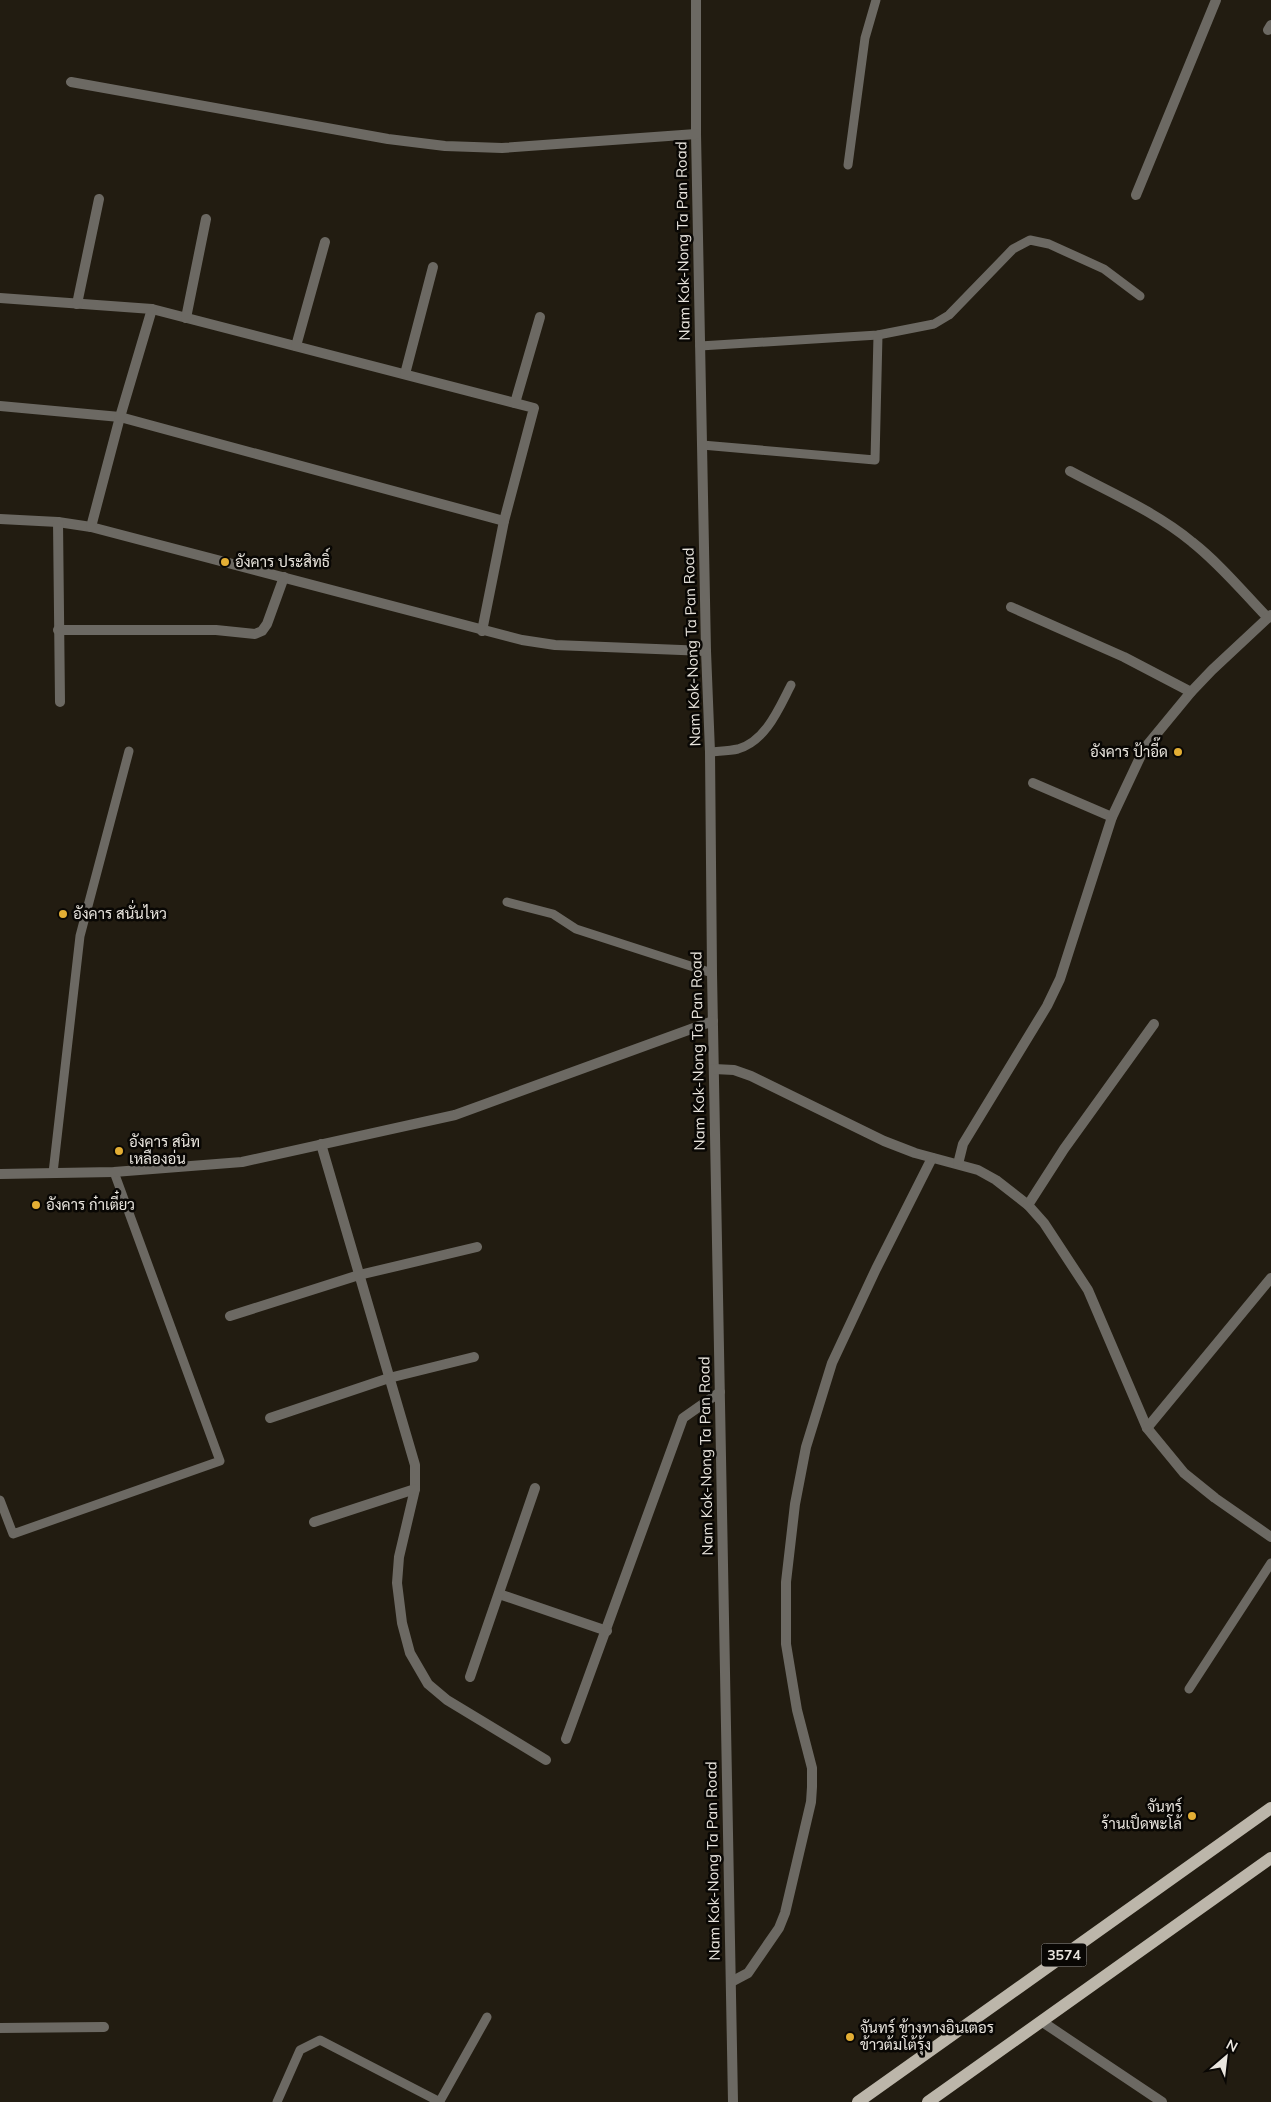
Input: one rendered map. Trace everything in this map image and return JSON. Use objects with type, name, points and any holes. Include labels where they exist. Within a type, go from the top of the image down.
[{"type":"main road","name":"3574","points":[[858,2102],[1271,1808]]},
{"type":"main road","name":"3574","points":[[928,2102],[1271,1858]]},
{"type":"street","name":"Nam Kok-Nong Ta Pan Road","points":[[696,0],[696,134],[706,651],[710,752],[712,973],[733,2102]]},
{"type":"street","points":[[1136,195],[1216,0]]},
{"type":"street","points":[[71,82],[388,139],[445,146],[502,148],[696,134]]},
{"type":"street","points":[[77,304],[99,200]]},
{"type":"street","points":[[186,318],[206,219]]},
{"type":"street","points":[[296,346],[325,242]]},
{"type":"street","points":[[405,374],[433,268]]},
{"type":"street","points":[[0,298],[152,309],[534,408],[504,520],[482,631]]},
{"type":"street","points":[[91,527],[120,417],[152,309]]},
{"type":"street","points":[[516,403],[540,317]]},
{"type":"street","points":[[0,406],[120,417],[504,520]]},
{"type":"street","points":[[958,1164],[963,1144],[1047,1006],[1060,979],[1112,817],[1144,749],[1191,692],[1269,616],[1192,541],[1160,518],[1070,471]]},
{"type":"street","points":[[0,519],[58,522],[91,527],[482,631],[555,645],[706,651]]},
{"type":"street","points":[[58,522],[60,702]]},
{"type":"street","points":[[58,630],[216,630],[255,634],[262,631],[268,624],[284,577]]},
{"type":"street","points":[[1011,608],[1124,657],[1191,692]]},
{"type":"street","points":[[1033,783],[1112,817]]},
{"type":"street","points":[[0,1174],[114,1172],[242,1162],[455,1115],[713,1021]]},
{"type":"street","points":[[1028,1205],[1064,1149],[1154,1024]]},
{"type":"street","points":[[714,1069],[734,1070],[751,1076],[884,1141],[932,1158],[978,1170],[996,1180],[1028,1205],[1044,1223],[1088,1290],[1147,1428],[1184,1473],[1215,1498],[1271,1537]]},
{"type":"street","points":[[322,1144],[415,1465],[416,1489],[399,1556],[397,1583],[402,1624],[410,1653],[428,1684],[447,1700],[546,1760]]},
{"type":"street","points":[[730,1982],[748,1973],[779,1928],[785,1913],[811,1802],[812,1768],[797,1710],[786,1644],[786,1582],[795,1504],[806,1447],[832,1363],[876,1269],[932,1158]]},
{"type":"street","points":[[230,1316],[359,1275],[477,1247]]},
{"type":"street","points":[[1147,1428],[1271,1278]]},
{"type":"street","points":[[270,1418],[389,1378],[474,1357]]},
{"type":"street","points":[[566,1739],[607,1631],[683,1418],[720,1392]]},
{"type":"street","points":[[470,1676],[535,1488]]},
{"type":"street","points":[[314,1522],[416,1489]]},
{"type":"street","points":[[499,1594],[607,1631]]},
{"type":"street","points":[[1040,2021],[1162,2102]]},
{"type":"street","points":[[0,2028],[104,2027]]},
{"type":"lane","points":[[848,165],[865,38],[876,0]]},
{"type":"lane","points":[[700,346],[878,335],[934,324],[949,315],[1013,249],[1030,240],[1049,244],[1104,269],[1140,296]]},
{"type":"lane","points":[[702,445],[875,460],[878,335]]},
{"type":"lane","points":[[710,752],[738,749],[751,743],[766,730],[791,685]]},
{"type":"lane","points":[[53,1174],[80,936],[129,752]]},
{"type":"lane","points":[[507,902],[553,914],[576,929],[712,973]]},
{"type":"lane","points":[[0,1500],[12,1534],[220,1461],[114,1172]]},
{"type":"lane","points":[[1189,1689],[1271,1563]]},
{"type":"lane","points":[[277,2102],[300,2050],[320,2040],[440,2102],[487,2017]]},
{"type":"place","name":"อังคาร ประสิทธิ์","points":[[225,562]]},
{"type":"place","name":"อังคาร ป้าอี๊ด","points":[[1178,752]]},
{"type":"place","name":"อังคาร สนั่นไหว","points":[[63,914]]},
{"type":"place","name":"อังคาร สนิท เหลืองอ่น","points":[[119,1151]]},
{"type":"place","name":"อังคาร ก๋าเตี๋ยว","points":[[36,1205]]},
{"type":"place","name":"จันทร์ ร้านเป็ดพะโล้","points":[[1192,1816]]},
{"type":"place","name":"จันทร์ ข้างทางอินเตอร ข้าวต้มโต้รุ้ง","points":[[850,2037]]}]
